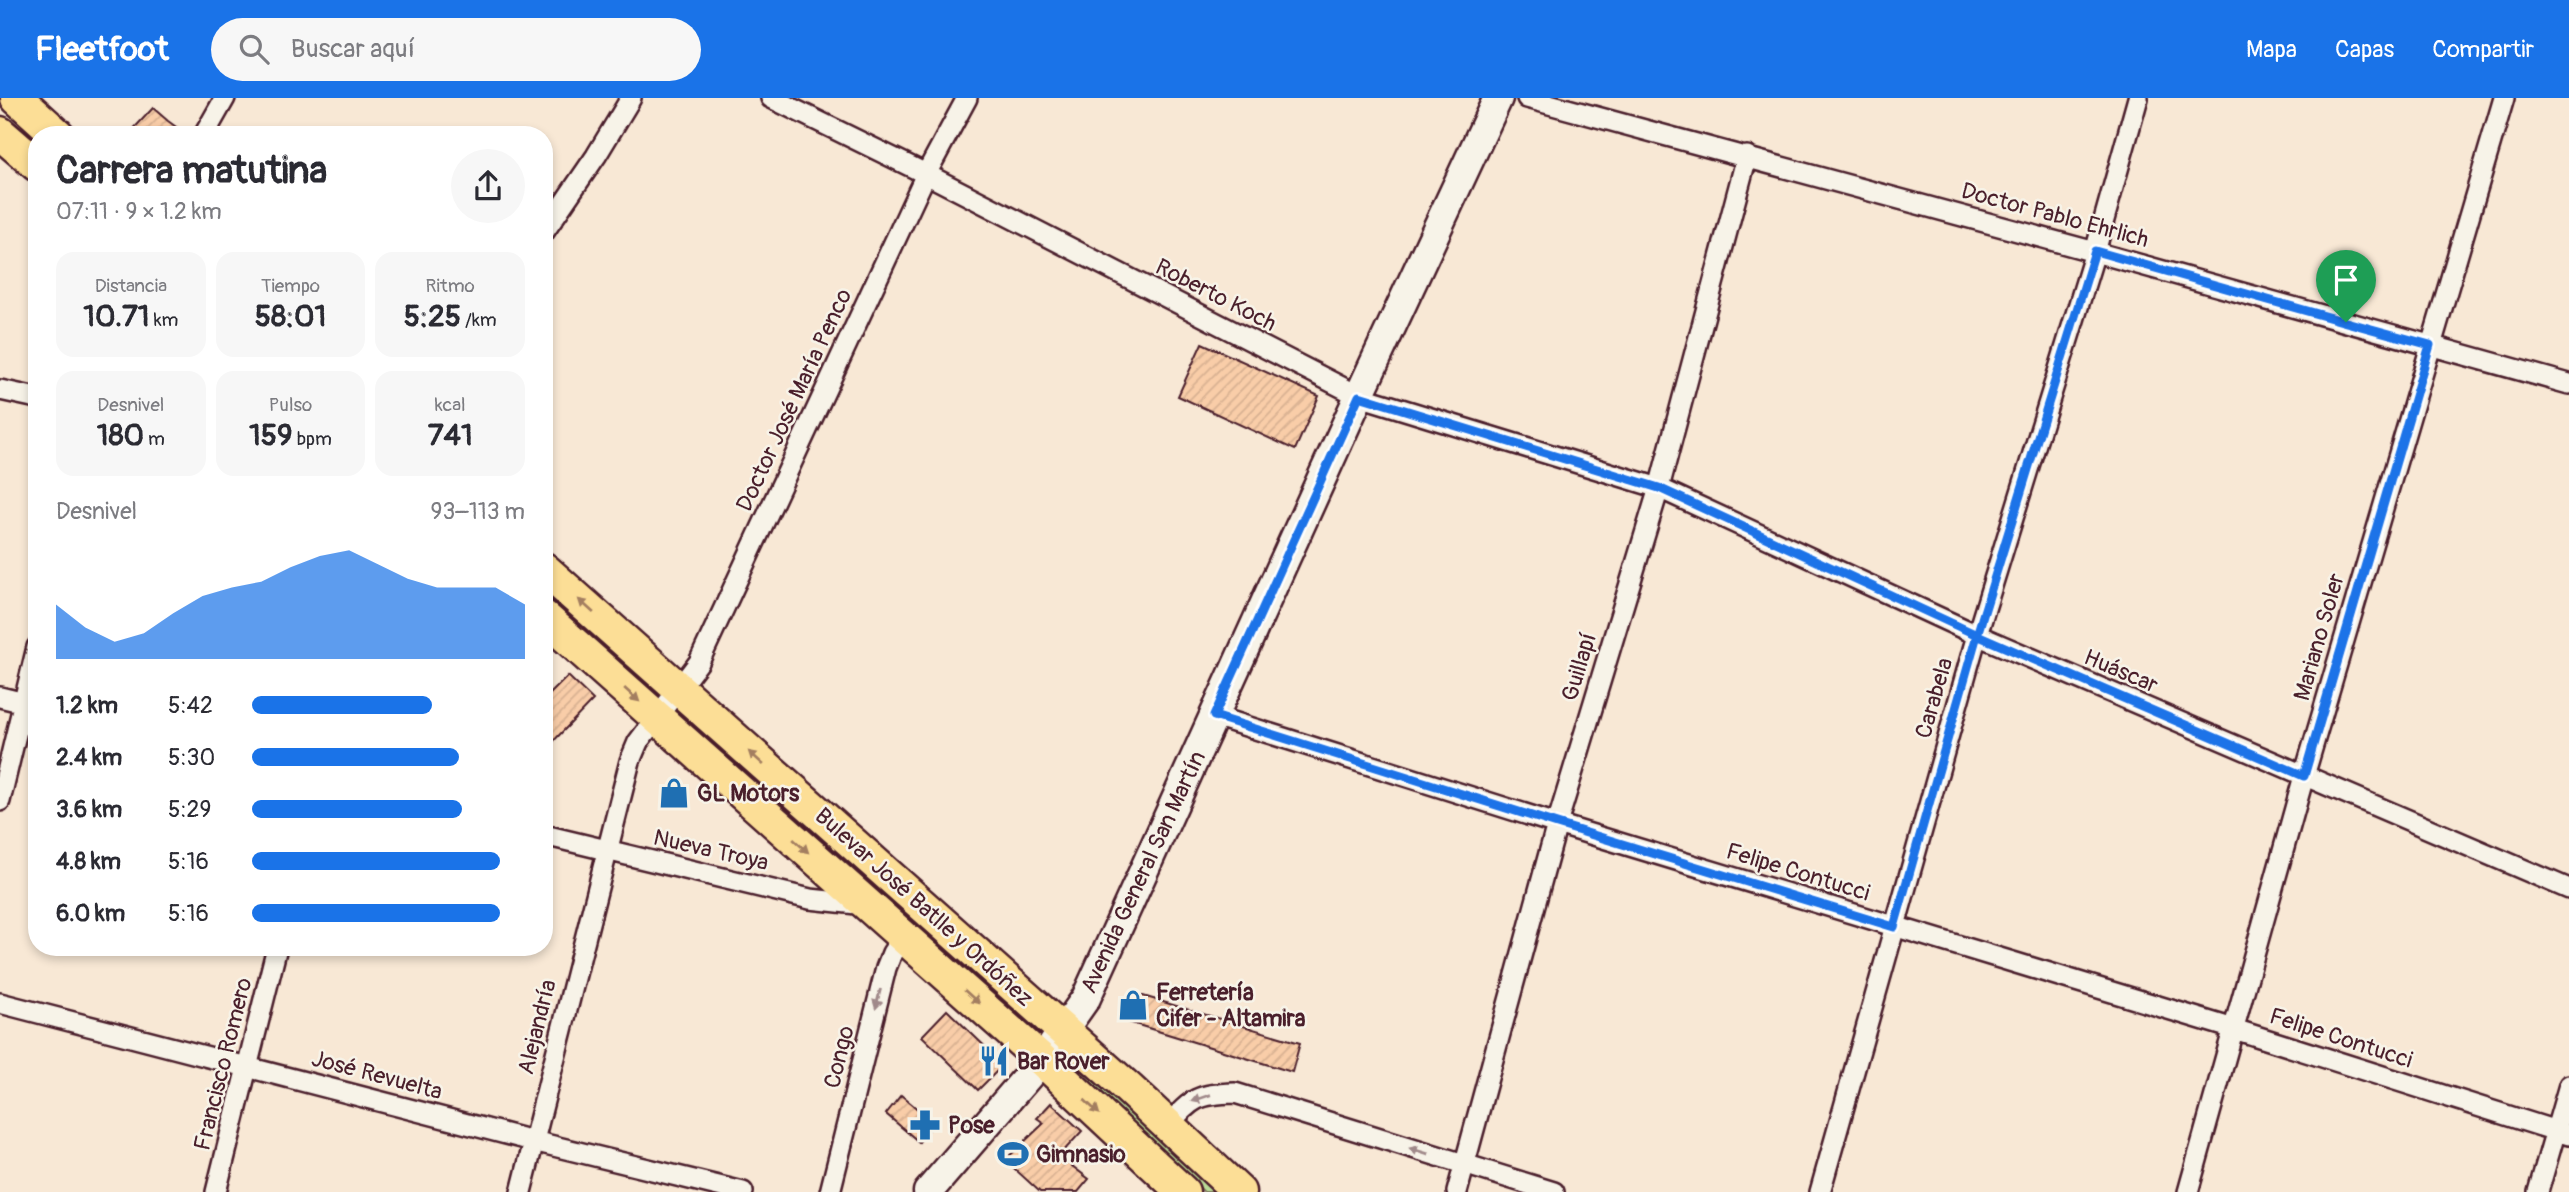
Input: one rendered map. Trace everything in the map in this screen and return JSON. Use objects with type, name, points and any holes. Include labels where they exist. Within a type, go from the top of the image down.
[{"type":"main road","points":[[17,98],[48,126]]},
{"type":"main road","name":"Avenida General San Martín","points":[[928,1192],[1042,1060],[1086,998],[1359,396],[1498,98]]},
{"type":"main road","points":[[0,133],[28,157]]},
{"type":"main road","name":"Bulevar José Batlle y Ordóñez","points":[[553,577],[1064,1031],[1239,1192]]},
{"type":"main road","name":"Bulevar José Batlle y Ordóñez","points":[[553,625],[1042,1060],[1183,1192]]},
{"type":"street","points":[[209,126],[225,98]]},
{"type":"street","points":[[553,219],[631,98]]},
{"type":"street","name":"Roberto Koch","points":[[771,98],[926,174],[1359,396],[1659,488]]},
{"type":"street","name":"Doctor José María Penco","points":[[657,717],[699,662],[926,174],[967,98]]},
{"type":"street","name":"Doctor Pablo Ehrlich","points":[[1527,98],[2095,251],[2569,384]]},
{"type":"street","name":"Carabela","points":[[1820,1192],[1977,635],[2095,251],[2137,98]]},
{"type":"street","name":"Mariano Soler","points":[[2188,1192],[2304,776],[2504,98]]},
{"type":"street","name":"Guillapí","points":[[1457,1192],[1557,824],[1659,488],[1747,156]]},
{"type":"street","points":[[0,390],[28,396]]},
{"type":"street","name":"Huáscar","points":[[1659,488],[1977,635],[2569,889]]},
{"type":"street","points":[[0,697],[28,704]]},
{"type":"street","points":[[0,800],[28,711]]},
{"type":"street","name":"Felipe Contucci","points":[[1214,716],[1557,824],[2234,1029],[2562,1133]]},
{"type":"street","name":"Alejandría","points":[[521,1192],[630,761],[638,742],[657,717]]},
{"type":"street","name":"Nueva Troya","points":[[553,837],[810,899],[867,905]]},
{"type":"street","name":"Congo","points":[[830,1192],[886,968],[903,937]]},
{"type":"street","name":"Francisco Romero","points":[[216,1192],[275,956]]},
{"type":"street","name":"José Revuelta","points":[[0,1003],[533,1141],[743,1192]]},
{"type":"street","points":[[2538,1192],[2562,1133],[2569,1085]]},
{"type":"street","points":[[1168,1125],[1190,1101],[1208,1094],[1235,1093],[1555,1192]]},
{"type":"green space","points":[[685,715],[1043,1032],[1042,1035],[1036,1036],[684,721]]},
{"type":"green space","points":[[1067,1054],[1218,1192],[1204,1192],[1064,1062],[1063,1058]]},
{"type":"building","points":[[153,108],[175,126],[136,126]]},
{"type":"building","points":[[1202,343],[1319,396],[1295,450],[1178,396]]},
{"type":"building","points":[[568,676],[593,700],[553,742],[553,691]]},
{"type":"building","points":[[1133,993],[1300,1043],[1292,1072],[1125,1021]]},
{"type":"building","points":[[947,1010],[999,1060],[998,1070],[978,1090],[922,1036]]},
{"type":"building","points":[[901,1095],[934,1123],[919,1142],[886,1114]]},
{"type":"building","points":[[1051,1103],[1082,1131],[1059,1156],[1089,1179],[1078,1192],[1040,1192],[1005,1160],[1044,1123],[1037,1118]]},
{"type":"place","name":"GL Motors","points":[[674,793]]},
{"type":"place","name":"Ferretería Cifer - Altamira","points":[[1133,1005]]},
{"type":"place","name":"Bar Rover","points":[[994,1061]]},
{"type":"place","name":"Pose","points":[[925,1125]]},
{"type":"place","name":"Gimnasio","points":[[1013,1154]]},
{"type":"route","points":[[2346,322],[2095,251],[1977,635],[1894,927],[1214,716],[1359,396],[1659,488],[1977,635],[2304,776],[2430,345],[2346,322]]}]
